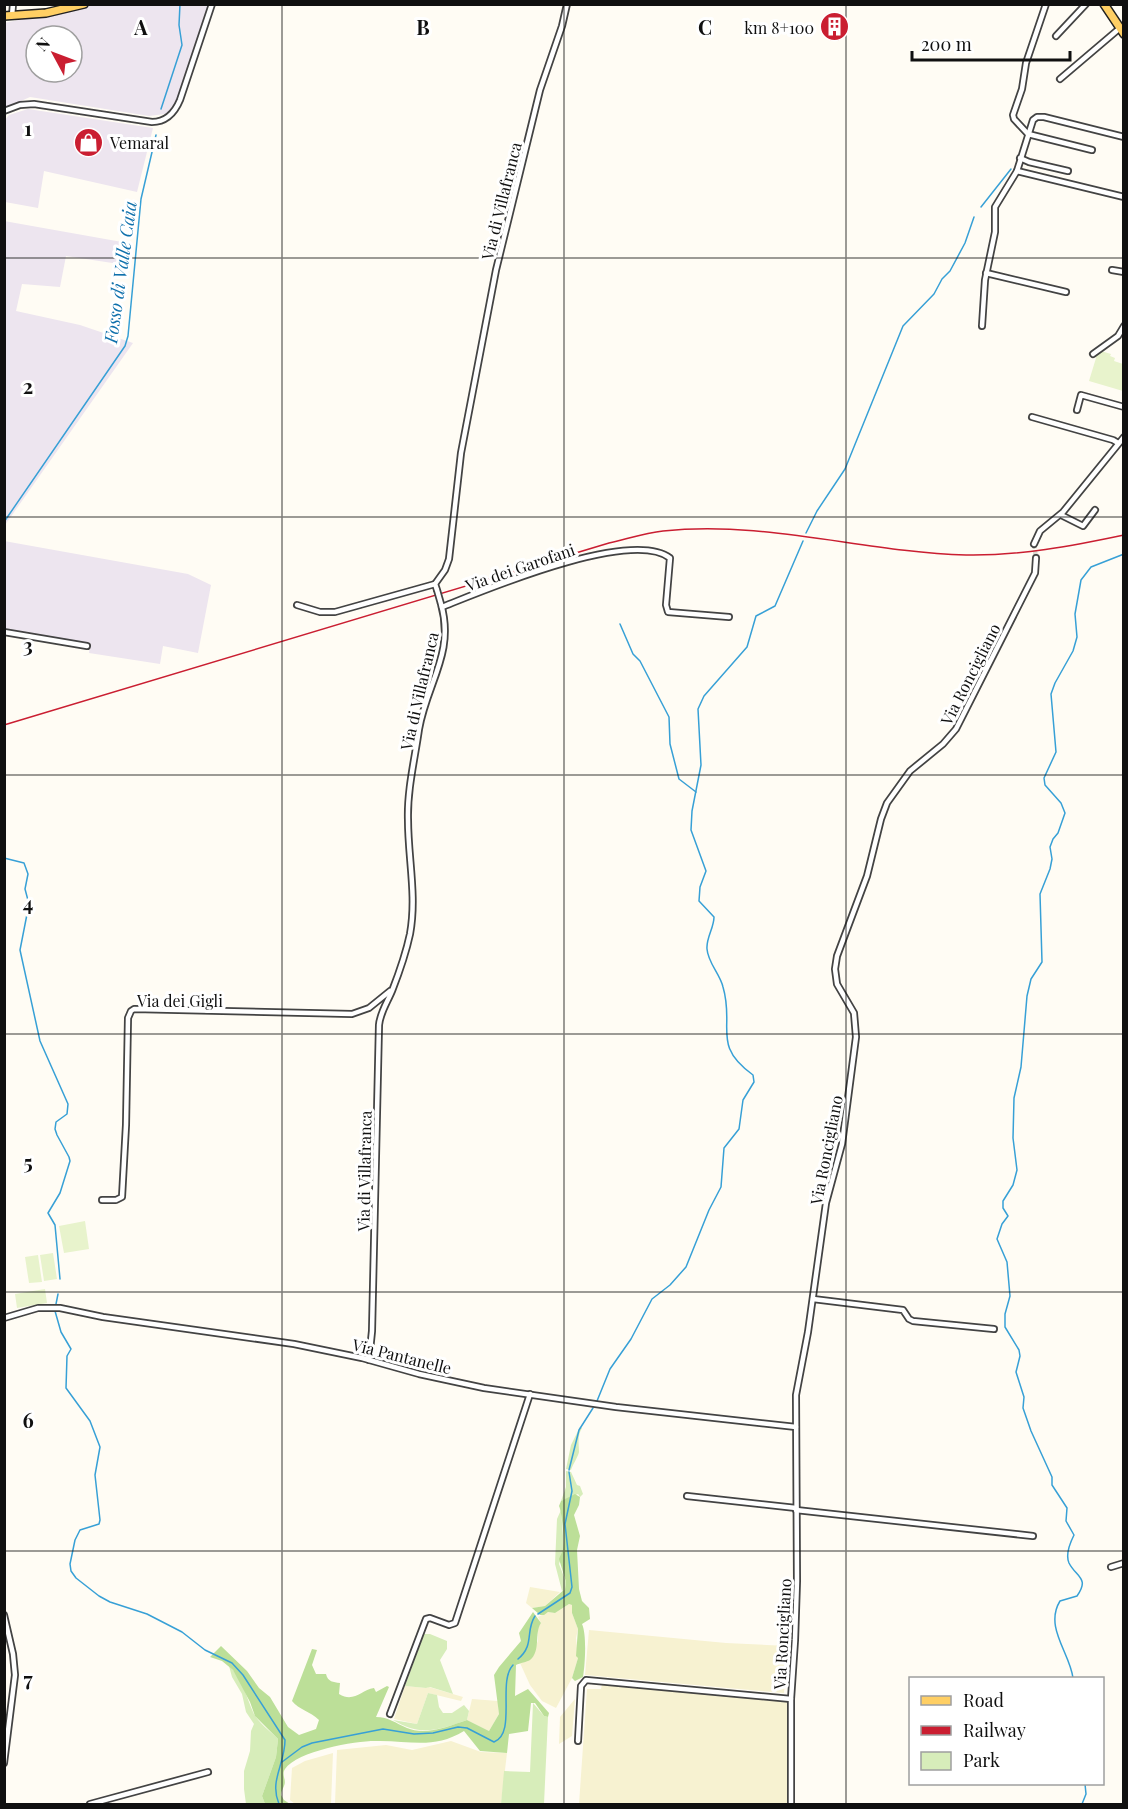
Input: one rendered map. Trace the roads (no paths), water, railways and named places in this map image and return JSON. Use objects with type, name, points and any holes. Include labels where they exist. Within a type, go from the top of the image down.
[{"type":"main road","points":[[8,16],[46,13],[84,4]]},
{"type":"main road","points":[[1104,4],[1122,31]]},
{"type":"street","points":[[8,16],[13,4]]},
{"type":"street","points":[[4,111],[34,104],[152,122],[164,120],[174,111],[180,100],[212,4]]},
{"type":"street","name":"Via di Villafranca","points":[[369,1360],[372,1331],[378,1028],[407,945],[411,924],[413,895],[408,809],[421,722],[444,647],[446,625],[435,584],[444,571],[448,559],[462,445],[499,260],[540,90],[561,30],[567,4]]},
{"type":"street","points":[[1046,4],[1026,63],[1021,92],[1013,114],[1014,119],[1028,134],[1092,150]]},
{"type":"street","points":[[1056,36],[1086,4]]},
{"type":"street","points":[[1060,79],[1122,31]]},
{"type":"street","points":[[982,326],[986,273],[995,232],[995,207],[1017,171],[1033,120],[1042,117],[1124,137]]},
{"type":"street","points":[[1020,158],[1068,171]]},
{"type":"street","points":[[1017,171],[1124,197]]},
{"type":"street","points":[[1112,270],[1124,272]]},
{"type":"street","points":[[986,273],[1066,292]]},
{"type":"street","points":[[1093,354],[1116,338],[1124,326]]},
{"type":"street","points":[[1077,410],[1081,395],[1124,407]]},
{"type":"street","points":[[1032,417],[1118,443]]},
{"type":"street","points":[[1034,544],[1040,531],[1060,515],[1124,437]]},
{"type":"street","points":[[1060,515],[1083,526],[1095,510]]},
{"type":"street","name":"Via dei Garofani","points":[[442,606],[558,564],[615,552],[633,551],[660,553],[670,558],[666,605],[668,612],[729,617]]},
{"type":"street","name":"Via Roncigliano","points":[[791,1804],[797,1386],[813,1299],[826,1203],[842,1144],[856,1037],[854,1013],[839,990],[836,980],[835,966],[838,950],[867,876],[887,803],[914,767],[954,732],[1035,573],[1036,558]]},
{"type":"street","points":[[297,605],[324,612],[335,612],[435,584]]},
{"type":"street","points":[[4,632],[87,646]]},
{"type":"street","name":"Via dei Gigli","points":[[102,1200],[116,1200],[122,1197],[128,1018],[131,1011],[135,1009],[352,1014],[369,1008],[392,989]]},
{"type":"street","points":[[813,1299],[902,1310],[913,1321],[994,1329]]},
{"type":"street","name":"Via Pantanelle","points":[[4,1318],[38,1308],[57,1307],[103,1317],[294,1344],[369,1360],[457,1383],[597,1404],[796,1427]]},
{"type":"street","points":[[390,1714],[426,1619],[430,1618],[450,1625],[454,1623],[530,1394]]},
{"type":"street","points":[[687,1496],[1033,1536]]},
{"type":"street","points":[[1111,1567],[1124,1563]]},
{"type":"street","points":[[4,1615],[14,1654],[15,1674],[4,1763]]},
{"type":"street","points":[[578,1741],[581,1686],[586,1680],[791,1699]]},
{"type":"street","points":[[90,1804],[208,1772]]},
{"type":"waterway","points":[[161,109],[182,45],[179,25],[180,4]]},
{"type":"waterway","name":"Fosso di Valle Caia","points":[[4,522],[125,346],[128,336],[141,199],[156,135]]},
{"type":"waterway","points":[[981,207],[1011,169]]},
{"type":"waterway","points":[[806,533],[817,511],[845,469],[903,326],[934,294],[942,279],[950,271],[965,243],[974,217]]},
{"type":"waterway","points":[[597,1401],[610,1369],[631,1339],[652,1299],[670,1285],[686,1267],[721,1187],[724,1148],[739,1129],[743,1100],[754,1082],[753,1075],[740,1064],[728,1045],[723,987],[707,949],[714,917],[699,901],[700,887],[706,871],[691,830],[692,811],[701,765],[698,709],[704,696],[747,647],[756,616],[775,606],[803,541]]},
{"type":"waterway","points":[[1073,1677],[1059,1640],[1055,1620],[1060,1601],[1077,1596],[1081,1590],[1082,1581],[1068,1560],[1068,1549],[1074,1535],[1066,1521],[1067,1508],[1052,1485],[1052,1477],[1023,1408],[1024,1397],[1016,1372],[1020,1356],[1019,1350],[1005,1327],[1005,1314],[1010,1296],[1007,1262],[997,1239],[1002,1224],[1008,1216],[1003,1208],[1003,1201],[1013,1185],[1017,1170],[1013,1138],[1014,1098],[1021,1067],[1027,996],[1031,979],[1042,962],[1040,894],[1050,869],[1052,859],[1050,847],[1065,813],[1061,803],[1045,785],[1044,778],[1056,752],[1051,694],[1073,651],[1077,637],[1075,614],[1081,580],[1091,567],[1124,554]]},
{"type":"waterway","points":[[620,624],[633,654],[640,661],[669,717],[670,744],[679,779],[696,792]]},
{"type":"waterway","name":"Fosso di Valle Caia","points":[[4,858],[24,863],[28,874],[25,889],[29,904],[20,950],[40,1041],[68,1104],[67,1114],[56,1122],[55,1129],[70,1161],[60,1193],[48,1213],[55,1225],[60,1279]]},
{"type":"waterway","name":"Fosso di Valle Caia","points":[[56,1304],[58,1294]]},
{"type":"waterway","name":"Fosso di Valle Caia","points":[[55,1311],[61,1332],[71,1349],[67,1356],[66,1388],[90,1421],[100,1447],[95,1475],[100,1520],[99,1524],[80,1530],[75,1540],[70,1564],[71,1571],[76,1578],[99,1596],[147,1614],[182,1632],[205,1650],[232,1663],[243,1675],[285,1740],[276,1788],[279,1804]]},
{"type":"waterway","points":[[569,1470],[579,1430],[593,1408]]},
{"type":"waterway","points":[[538,1614],[570,1593],[572,1587],[565,1524],[572,1491],[569,1472]]},
{"type":"waterway","points":[[518,1659],[528,1643],[535,1616]]},
{"type":"waterway","points":[[282,1762],[302,1747],[312,1743],[383,1729],[414,1734],[433,1733],[458,1727],[467,1728],[494,1742],[501,1737],[504,1729],[507,1683],[513,1665]]},
{"type":"waterway","points":[[1082,1804],[1086,1794],[1085,1785]]},
{"type":"tunnel","points":[[1034,544],[1036,558]]},
{"type":"railway","points":[[4,725],[609,543],[656,532],[701,529],[739,530],[928,553],[966,555],[1026,552],[1124,535]]},
{"type":"place","name":"km 8+100","points":[[835,27]]},
{"type":"place","name":"Vemaral","points":[[89,142]]}]
